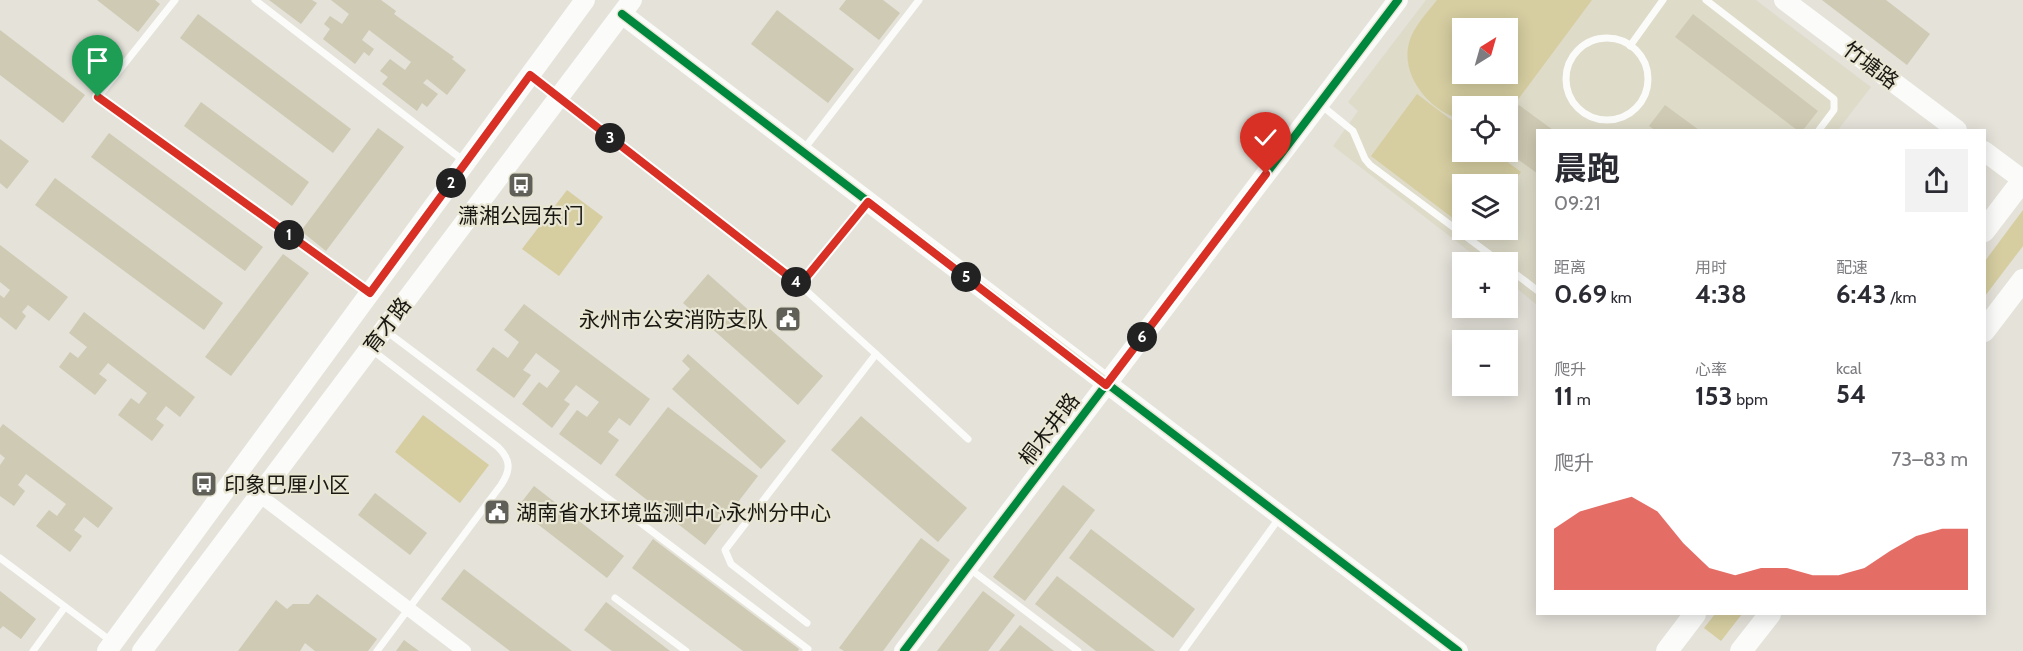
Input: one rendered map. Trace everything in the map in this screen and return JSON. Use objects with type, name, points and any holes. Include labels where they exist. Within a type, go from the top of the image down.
[{"type":"main road","points":[[1986,228],[2023,180]]},
{"type":"main road","points":[[1986,328],[2023,280]]},
{"type":"main road","points":[[1667,651],[1694,615]]},
{"type":"main road","points":[[1741,651],[1769,615]]},
{"type":"street","name":"育才路","points":[[110,647],[585,0]]},
{"type":"street","name":"桐木井路","points":[[904,651],[1398,0]]},
{"type":"street","name":"竹塘路","points":[[1784,0],[1956,129]]},
{"type":"street","name":"育才路","points":[[142,651],[627,7]]},
{"type":"street","points":[[627,7],[802,151],[1106,385],[1458,651]]},
{"type":"street","points":[[1986,152],[2023,180]]},
{"type":"street","points":[[259,495],[464,651]]},
{"type":"lane","points":[[175,0],[98,97],[370,293]]},
{"type":"lane","points":[[255,0],[466,162]]},
{"type":"lane","points":[[802,151],[919,0]]},
{"type":"lane","points":[[1630,46],[1664,0]]},
{"type":"lane","points":[[1706,0],[1834,99],[1834,110],[1820,129]]},
{"type":"lane","points":[[1609,38],[1630,46],[1643,60],[1647,72],[1648,86],[1644,98],[1636,109],[1618,119],[1599,120],[1586,115],[1576,107],[1567,88],[1567,68],[1573,55],[1583,45],[1595,40],[1609,38]]},
{"type":"lane","points":[[530,75],[800,285],[968,439]]},
{"type":"lane","points":[[1319,104],[1353,131],[1370,165],[1487,252]]},
{"type":"lane","points":[[800,285],[868,202]]},
{"type":"lane","points":[[1518,276],[1536,289]]},
{"type":"lane","points":[[384,330],[808,648],[806,651]]},
{"type":"lane","points":[[370,348],[498,447],[506,456],[509,464],[508,475],[501,485],[376,651]]},
{"type":"lane","points":[[807,623],[731,564],[725,550],[876,354]]},
{"type":"lane","points":[[1183,651],[1281,515]]},
{"type":"lane","points":[[0,558],[65,607],[110,647]]},
{"type":"lane","points":[[968,567],[1078,651]]},
{"type":"lane","points":[[615,598],[686,651]]},
{"type":"lane","points":[[33,651],[65,607]]},
{"type":"shaded area","points":[[1426,0],[1756,0],[1871,87],[1839,129],[1536,129],[1536,304],[1518,289],[1518,252],[1470,252],[1455,240],[1518,240],[1518,174],[1452,174],[1452,238],[1333,146],[1358,111],[1348,102]]},
{"type":"shaded area","points":[[1437,0],[1592,0],[1518,100],[1518,96],[1452,96],[1452,116],[1429,101],[1420,91],[1409,68],[1407,55],[1409,43],[1417,26]]},
{"type":"shaded area","points":[[1417,94],[1452,120],[1452,162],[1508,162],[1521,172],[1518,176],[1518,174],[1452,174],[1452,217],[1371,156]]},
{"type":"shaded area","points":[[567,190],[603,217],[559,276],[522,249]]},
{"type":"shaded area","points":[[2023,210],[2023,246],[1986,295],[1986,260]]},
{"type":"shaded area","points":[[423,415],[489,465],[460,503],[395,452]]},
{"type":"shaded area","points":[[1714,615],[1741,615],[1721,641],[1704,628]]},
{"type":"building","points":[[97,0],[155,0],[160,4],[138,32]]},
{"type":"building","points":[[269,0],[312,0],[317,3],[301,24]]},
{"type":"building","points":[[331,0],[381,0],[396,11],[394,14],[454,57],[452,59],[466,70],[447,95],[427,79],[423,83],[438,94],[427,107],[422,103],[417,111],[382,84],[388,77],[380,71],[390,59],[405,70],[411,62],[369,30],[362,40],[374,49],[369,56],[364,52],[355,64],[323,39],[330,29],[324,24],[330,16],[342,24],[349,14]]},
{"type":"building","points":[[846,0],[883,0],[900,13],[879,40],[839,9]]},
{"type":"building","points":[[1822,0],[1886,0],[1930,34],[1907,65]]},
{"type":"building","points":[[777,10],[854,69],[828,103],[751,44]]},
{"type":"building","points":[[198,14],[351,129],[333,153],[180,38]]},
{"type":"building","points":[[1693,14],[1818,111],[1804,129],[1796,129],[1675,37]]},
{"type":"building","points":[[0,30],[85,95],[63,123],[0,75]]},
{"type":"building","points":[[201,102],[309,182],[292,206],[184,126]]},
{"type":"building","points":[[1519,105],[1552,129],[1536,129],[1536,173],[1518,159]]},
{"type":"building","points":[[1665,105],[1698,129],[1654,129],[1649,126]]},
{"type":"building","points":[[378,128],[404,147],[326,251],[301,231]]},
{"type":"building","points":[[109,133],[263,247],[245,271],[91,157]]},
{"type":"building","points":[[0,139],[29,161],[7,189],[0,183]]},
{"type":"building","points":[[55,178],[223,303],[204,330],[35,205]]},
{"type":"building","points":[[0,245],[68,297],[49,321],[28,305],[22,312],[26,316],[16,330],[0,317],[0,295],[4,298],[10,290],[0,282]]},
{"type":"building","points":[[283,254],[309,273],[231,376],[205,357]]},
{"type":"building","points":[[708,274],[823,376],[798,405],[683,303]]},
{"type":"building","points":[[524,304],[650,399],[630,426],[619,418],[608,432],[619,440],[601,465],[559,434],[577,410],[587,417],[599,402],[576,385],[564,400],[570,404],[552,428],[522,404],[539,382],[547,388],[560,371],[536,353],[523,370],[531,375],[514,398],[476,370],[493,347],[508,358],[519,342],[504,330]]},
{"type":"building","points":[[84,312],[195,397],[180,417],[166,406],[156,419],[164,425],[152,441],[118,415],[131,398],[139,404],[147,393],[108,363],[99,374],[107,380],[95,395],[59,367],[70,352],[78,358],[87,347],[69,333]]},
{"type":"building","points":[[688,354],[786,441],[761,469],[672,389],[690,369],[682,361]]},
{"type":"building","points":[[668,407],[758,476],[705,545],[615,475]]},
{"type":"building","points":[[861,416],[967,508],[938,542],[831,450]]},
{"type":"building","points":[[3,424],[113,508],[98,528],[84,517],[74,530],[82,536],[70,552],[36,526],[49,510],[57,516],[66,504],[26,474],[18,485],[25,491],[14,506],[0,496],[0,465],[5,458],[0,454],[0,428]]},
{"type":"building","points":[[1063,485],[1095,510],[1025,601],[993,577]]},
{"type":"building","points":[[534,486],[624,556],[607,578],[517,508]]},
{"type":"building","points":[[375,493],[427,533],[410,555],[358,515]]},
{"type":"building","points":[[1091,529],[1195,609],[1173,638],[1069,558]]},
{"type":"building","points":[[921,538],[950,560],[883,651],[844,651],[839,648]]},
{"type":"building","points":[[653,539],[799,649],[798,651],[743,651],[632,568]]},
{"type":"building","points":[[464,569],[572,651],[510,651],[441,599]]},
{"type":"building","points":[[1057,576],[1155,651],[1096,651],[1035,604]]},
{"type":"building","points":[[0,591],[36,619],[21,639],[3,626],[0,629]]},
{"type":"building","points":[[983,591],[1015,615],[988,651],[937,651]]},
{"type":"building","points":[[317,594],[377,639],[368,651],[315,651],[305,643],[300,651],[238,651],[276,600],[287,609],[293,604],[309,604]]},
{"type":"building","points":[[606,602],[670,651],[612,651],[584,630]]},
{"type":"building","points":[[1020,625],[1054,651],[999,651]]},
{"type":"building","points":[[404,640],[419,651],[396,651]]},
{"type":"cycle path","points":[[904,651],[1398,0]]},
{"type":"cycle path","points":[[622,14],[1458,651]]},
{"type":"place","name":"潇湘公园东门","points":[[521,185]]},
{"type":"place","name":"永州市公安消防支队","points":[[788,319]]},
{"type":"place","name":"印象巴厘小区","points":[[204,484]]},
{"type":"place","name":"湖南省水环境监测中心永州分中心","points":[[497,512]]},
{"type":"route","points":[[98,97],[370,293],[530,75],[800,285],[868,202],[1106,385],[1266,174]]}]
